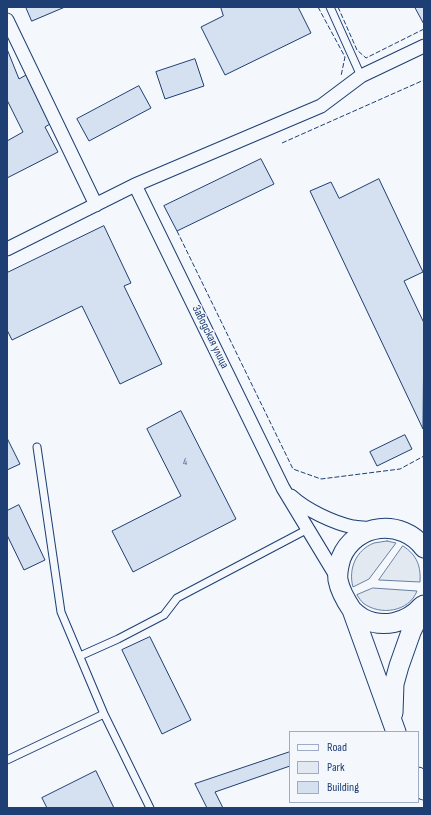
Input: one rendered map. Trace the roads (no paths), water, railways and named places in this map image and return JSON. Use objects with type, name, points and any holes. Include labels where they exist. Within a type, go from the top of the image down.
[{"type":"main road","points":[[395,729],[352,610],[343,595],[338,579],[339,565],[344,552],[352,541],[364,533],[375,529],[387,528],[399,530],[424,530]]},
{"type":"main road","points":[[399,530],[420,542],[424,548]]},
{"type":"main road","points":[[352,610],[362,618],[386,624],[398,622],[410,617],[418,612],[424,604]]},
{"type":"main road","points":[[395,729],[394,684],[411,632],[424,604]]},
{"type":"main road","points":[[419,780],[424,790]]},
{"type":"street","points":[[7,20],[96,205]]},
{"type":"street","points":[[7,248],[135,185],[321,106],[361,76],[424,46]]},
{"type":"street","name":"Заводская улица","points":[[135,185],[284,490],[338,579]]},
{"type":"street","points":[[284,490],[308,509],[325,517],[353,527],[375,529]]},
{"type":"lane","points":[[330,7],[361,76]]},
{"type":"lane","points":[[37,447],[61,612],[104,714],[150,808]]},
{"type":"lane","points":[[80,656],[118,639],[164,615],[177,598],[308,529]]},
{"type":"lane","points":[[7,760],[104,714]]}]
